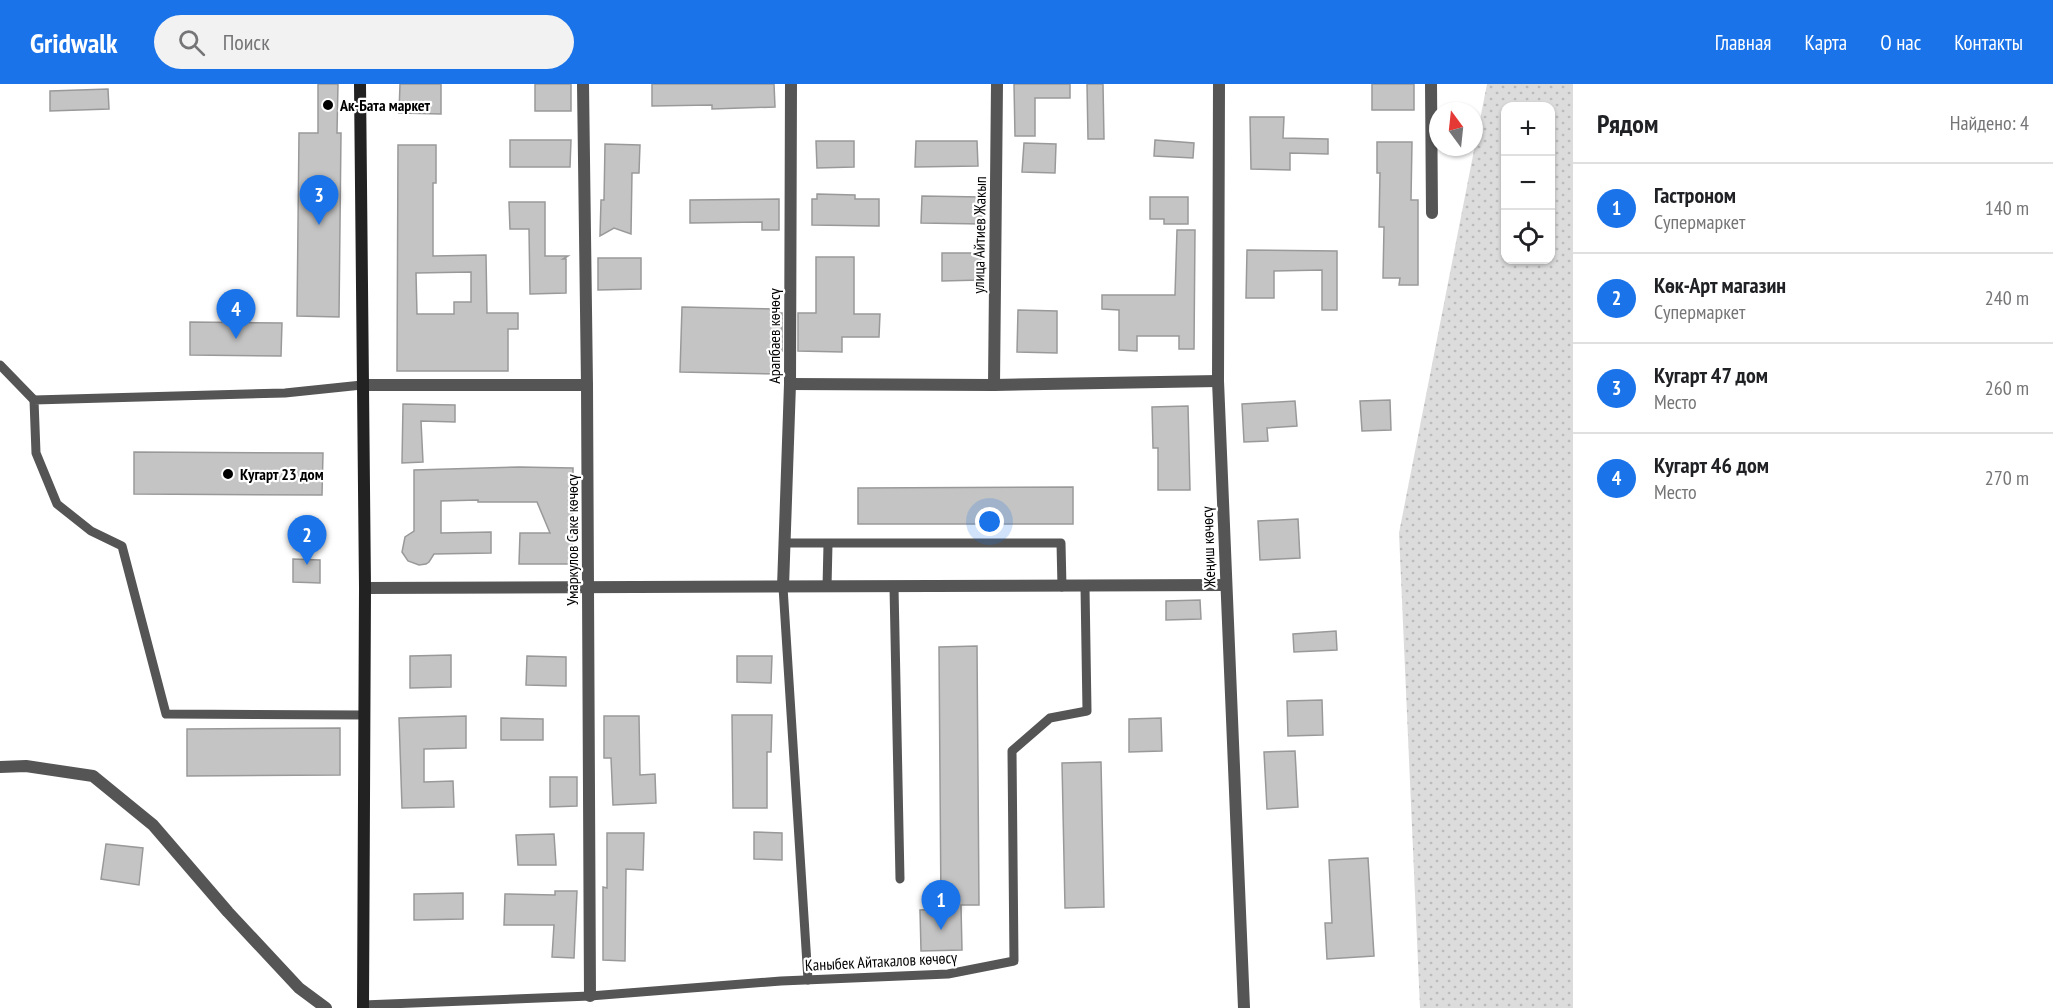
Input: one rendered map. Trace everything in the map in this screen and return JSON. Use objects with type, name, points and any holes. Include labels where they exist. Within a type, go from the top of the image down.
[{"type":"main road","points":[[360,84],[365,588],[363,1006]]},
{"type":"street","name":"Умаркулов Саке көчөсү","points":[[583,84],[590,996]]},
{"type":"street","name":"Арапбаев көчөсү","points":[[783,587],[790,384],[791,84]]},
{"type":"street","name":"улица Айтиев Жакып","points":[[994,385],[997,84]]},
{"type":"street","name":"Жеңиш көчөсү","points":[[1219,84],[1218,381],[1244,1008]]},
{"type":"street","points":[[1431,84],[1432,213]]},
{"type":"street","points":[[790,384],[994,385],[1218,381]]},
{"type":"street","points":[[362,385],[587,385]]},
{"type":"street","points":[[365,588],[1226,585]]},
{"type":"street","points":[[0,766],[26,766],[93,776],[153,825],[228,912],[299,988],[326,1008]]},
{"type":"lane","points":[[0,364],[34,400],[36,453],[57,504],[91,531],[122,546],[166,714],[364,715]]},
{"type":"lane","points":[[34,400],[285,393],[362,385]]},
{"type":"lane","points":[[785,543],[1061,543],[1062,587]]},
{"type":"lane","points":[[827,587],[828,544]]},
{"type":"lane","points":[[783,587],[808,980]]},
{"type":"lane","points":[[894,587],[900,879]]},
{"type":"lane","name":"Каныбек Айтакалов көчөсү","points":[[363,1006],[590,996],[808,980],[948,974],[1014,961],[1012,752],[1050,718],[1087,711],[1085,587]]},
{"type":"shaded area","points":[[1487,84],[1573,84],[1573,1008],[1420,1008],[1399,533],[1473,156],[1483,156],[1483,104]]},
{"type":"building","points":[[318,84],[338,84],[337,133],[341,133],[339,317],[297,316],[299,133],[318,133]]},
{"type":"building","points":[[400,84],[441,84],[441,114],[399,113]]},
{"type":"building","points":[[535,84],[571,84],[571,111],[535,111]]},
{"type":"building","points":[[652,84],[774,84],[775,107],[712,109],[712,105],[652,106]]},
{"type":"building","points":[[1014,84],[1070,84],[1070,98],[1035,98],[1035,136],[1015,136]]},
{"type":"building","points":[[1087,84],[1103,84],[1104,139],[1088,139]]},
{"type":"building","points":[[1372,84],[1414,84],[1414,110],[1372,110]]},
{"type":"building","points":[[108,89],[109,109],[50,111],[50,91]]},
{"type":"building","points":[[1250,117],[1284,117],[1283,138],[1328,139],[1328,154],[1290,153],[1290,170],[1251,169]]},
{"type":"building","points":[[510,140],[571,140],[570,167],[510,167]]},
{"type":"building","points":[[1155,140],[1194,143],[1193,158],[1154,156]]},
{"type":"building","points":[[816,141],[854,141],[854,167],[817,168]]},
{"type":"building","points":[[916,141],[977,141],[978,166],[915,167]]},
{"type":"building","points":[[1377,142],[1412,142],[1411,200],[1418,200],[1418,285],[1399,285],[1400,278],[1383,278],[1384,227],[1379,227],[1380,173],[1377,173]]},
{"type":"building","points":[[1024,143],[1056,144],[1055,173],[1022,172]]},
{"type":"building","points":[[605,144],[640,145],[639,173],[632,173],[631,234],[614,228],[600,236],[601,200],[604,200]]},
{"type":"building","points":[[398,145],[436,145],[436,183],[433,183],[433,256],[486,255],[487,313],[518,313],[518,329],[508,329],[508,371],[397,371]],"holes":[[[471,272],[471,302],[454,302],[454,314],[417,314],[416,273]]]},
{"type":"building","points":[[817,194],[855,195],[855,199],[879,199],[879,226],[812,225],[812,199],[817,199]]},
{"type":"building","points":[[922,196],[982,197],[982,224],[921,223]]},
{"type":"building","points":[[1150,197],[1188,197],[1188,224],[1164,224],[1164,219],[1150,219]]},
{"type":"building","points":[[779,199],[779,230],[762,230],[762,222],[690,223],[690,200]]},
{"type":"building","points":[[509,202],[545,202],[545,256],[568,256],[563,259],[566,259],[566,293],[530,294],[529,229],[510,229]]},
{"type":"building","points":[[1177,230],[1195,230],[1194,349],[1179,349],[1179,336],[1137,336],[1137,351],[1119,350],[1119,310],[1102,309],[1102,295],[1175,295]]},
{"type":"building","points":[[1247,250],[1337,251],[1337,310],[1322,310],[1322,270],[1274,271],[1274,298],[1246,298]]},
{"type":"building","points":[[942,253],[981,253],[981,280],[942,281]]},
{"type":"building","points":[[816,257],[854,257],[854,314],[880,314],[879,337],[842,337],[842,352],[798,351],[798,313],[816,313]]},
{"type":"building","points":[[598,258],[641,258],[641,289],[598,290]]},
{"type":"building","points":[[682,307],[779,309],[779,313],[782,313],[782,351],[778,351],[778,374],[680,372]]},
{"type":"building","points":[[1018,310],[1057,311],[1057,353],[1017,352]]},
{"type":"building","points":[[190,322],[282,323],[281,356],[190,355]]},
{"type":"building","points":[[1390,400],[1391,430],[1362,431],[1360,401]]},
{"type":"building","points":[[1295,401],[1297,426],[1267,428],[1268,441],[1244,442],[1242,404]]},
{"type":"building","points":[[403,404],[455,405],[455,422],[421,421],[423,462],[402,463]]},
{"type":"building","points":[[1188,406],[1190,490],[1158,490],[1158,448],[1153,448],[1152,407]]},
{"type":"building","name":"Кугарт 23 дом","points":[[134,452],[323,453],[322,495],[134,494]]},
{"type":"building","points":[[573,468],[572,564],[519,564],[520,533],[550,533],[537,502],[478,502],[478,500],[441,501],[441,533],[491,532],[491,553],[434,554],[429,562],[419,565],[408,561],[402,552],[405,537],[414,531],[414,470]]},
{"type":"building","points":[[1073,487],[1073,524],[858,524],[858,488]]},
{"type":"building","points":[[1298,519],[1300,558],[1260,560],[1258,521]]},
{"type":"building","points":[[293,559],[320,560],[320,583],[293,582]]},
{"type":"building","points":[[1200,600],[1201,619],[1166,620],[1166,601]]},
{"type":"building","points":[[1336,631],[1337,650],[1294,652],[1293,634]]},
{"type":"building","points":[[977,646],[979,905],[961,905],[962,950],[921,951],[920,910],[941,909],[939,647]]},
{"type":"building","points":[[451,655],[451,687],[410,688],[410,656]]},
{"type":"building","points":[[527,656],[566,657],[566,686],[526,685]]},
{"type":"building","points":[[737,656],[772,656],[771,683],[737,682]]},
{"type":"building","points":[[1322,700],[1323,735],[1288,736],[1287,701]]},
{"type":"building","points":[[732,715],[772,715],[771,752],[767,752],[767,808],[733,808]]},
{"type":"building","points":[[466,716],[466,748],[424,749],[424,782],[453,781],[454,807],[402,808],[399,718]]},
{"type":"building","points":[[604,716],[639,716],[640,775],[655,774],[656,803],[613,805],[611,758],[604,758]]},
{"type":"building","points":[[501,718],[543,719],[543,740],[501,740]]},
{"type":"building","points":[[1161,718],[1162,751],[1129,752],[1129,719]]},
{"type":"building","points":[[340,728],[340,775],[187,776],[187,729]]},
{"type":"building","points":[[1295,751],[1298,807],[1267,809],[1264,752]]},
{"type":"building","points":[[1101,762],[1104,907],[1065,908],[1062,763]]},
{"type":"building","points":[[550,777],[577,777],[577,806],[550,807]]},
{"type":"building","points":[[754,832],[782,833],[782,860],[754,859]]},
{"type":"building","points":[[607,833],[644,833],[643,870],[626,869],[625,961],[603,960],[603,887],[607,888]]},
{"type":"building","points":[[554,834],[556,865],[518,865],[516,835]]},
{"type":"building","points":[[106,844],[143,848],[139,885],[101,879]]},
{"type":"building","points":[[1368,858],[1374,956],[1327,959],[1325,923],[1332,923],[1329,860]]},
{"type":"building","points":[[555,891],[577,891],[574,958],[552,957],[554,925],[504,925],[505,894],[555,895]]},
{"type":"building","points":[[463,893],[463,919],[414,920],[414,894]]},
{"type":"place","name":"Ак-Бата маркет","points":[[328,105]]},
{"type":"place","name":"Кугарт 47 дом","points":[[319,225]]},
{"type":"place","name":"Кугарт 46 дом","points":[[236,339]]},
{"type":"place","name":"Кугарт 23 дом","points":[[228,474]]},
{"type":"place","name":"Көк-Арт магазин","points":[[307,565]]},
{"type":"place","name":"Гастроном","points":[[941,930]]}]
